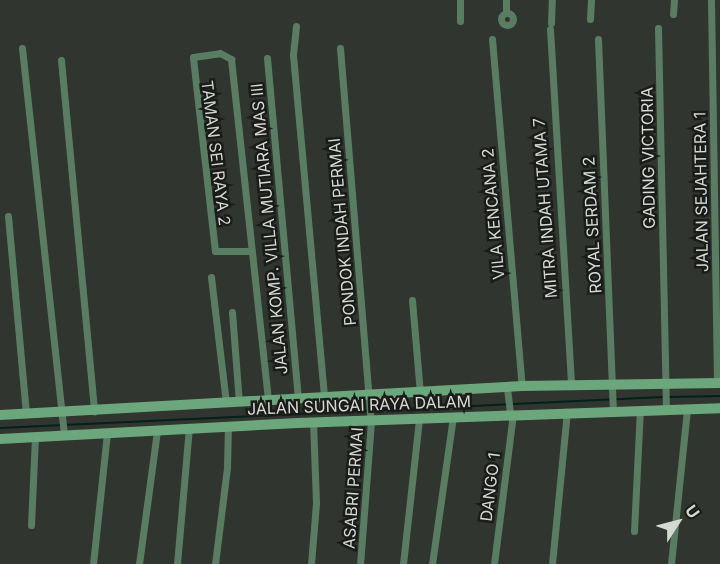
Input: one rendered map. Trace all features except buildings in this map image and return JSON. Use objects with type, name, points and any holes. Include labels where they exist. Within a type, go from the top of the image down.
[{"type":"street","points":[[460,0],[460,21]]},
{"type":"street","points":[[506,0],[506,12]]},
{"type":"street","name":"MITRA INDAH UTAMA 7","points":[[552,0],[551,26],[571,384]]},
{"type":"street","points":[[590,19],[591,0]]},
{"type":"street","points":[[673,14],[674,0]]},
{"type":"street","name":"JALAN SEJAHTERA 1","points":[[711,0],[718,383]]},
{"type":"street","points":[[296,26],[293,55],[324,397]]},
{"type":"street","name":"GADING VICTORIA","points":[[658,28],[664,388]]},
{"type":"street","name":"VILA KENCANA 2","points":[[492,39],[522,386]]},
{"type":"street","name":"ROYAL SERDAM 2","points":[[598,39],[613,407]]},
{"type":"street","points":[[22,48],[56,391],[64,415],[64,432]]},
{"type":"street","name":"PONDOK INDAH PERMAI","points":[[340,48],[371,418]]},
{"type":"street","name":"TAMAN SEI RAYA 2","points":[[251,251],[215,250],[191,64],[192,57],[229,56],[268,400]]},
{"type":"street","name":"JALAN KOMP. VILLA MUTIARA MAS III","points":[[267,58],[298,399]]},
{"type":"street","points":[[61,60],[94,411]]},
{"type":"street","points":[[8,216],[26,414]]},
{"type":"street","points":[[211,277],[226,403]]},
{"type":"street","points":[[412,300],[420,393]]},
{"type":"street","points":[[232,312],[239,402]]},
{"type":"street","points":[[0,415],[64,415],[268,400],[508,391],[522,386],[571,384],[613,389],[664,388],[718,383]]},
{"type":"street","points":[[664,388],[666,408]]},
{"type":"street","name":"DANGO 1","points":[[494,564],[511,412],[508,391]]},
{"type":"street","name":"JALAN SUNGAI RAYA DALAM","points":[[0,439],[64,432],[157,430],[371,418],[419,419],[511,412],[567,412],[613,407],[640,410],[720,408]]},
{"type":"street","points":[[634,531],[640,410]]},
{"type":"street","points":[[671,564],[687,410]]},
{"type":"street","points":[[552,564],[567,412]]},
{"type":"street","points":[[432,564],[453,417]]},
{"type":"street","name":"ASABRI PERMAI","points":[[360,564],[371,418]]},
{"type":"street","points":[[403,564],[419,419]]},
{"type":"street","points":[[311,564],[316,503],[312,422]]},
{"type":"street","points":[[215,564],[227,467],[228,426]]},
{"type":"street","points":[[177,564],[189,428]]},
{"type":"street","points":[[139,564],[157,430]]},
{"type":"street","points":[[93,564],[107,432]]},
{"type":"street","points":[[32,525],[35,436]]},
{"type":"waterway","points":[[669,397],[720,396]]},
{"type":"waterway","points":[[0,428],[663,397]]}]
